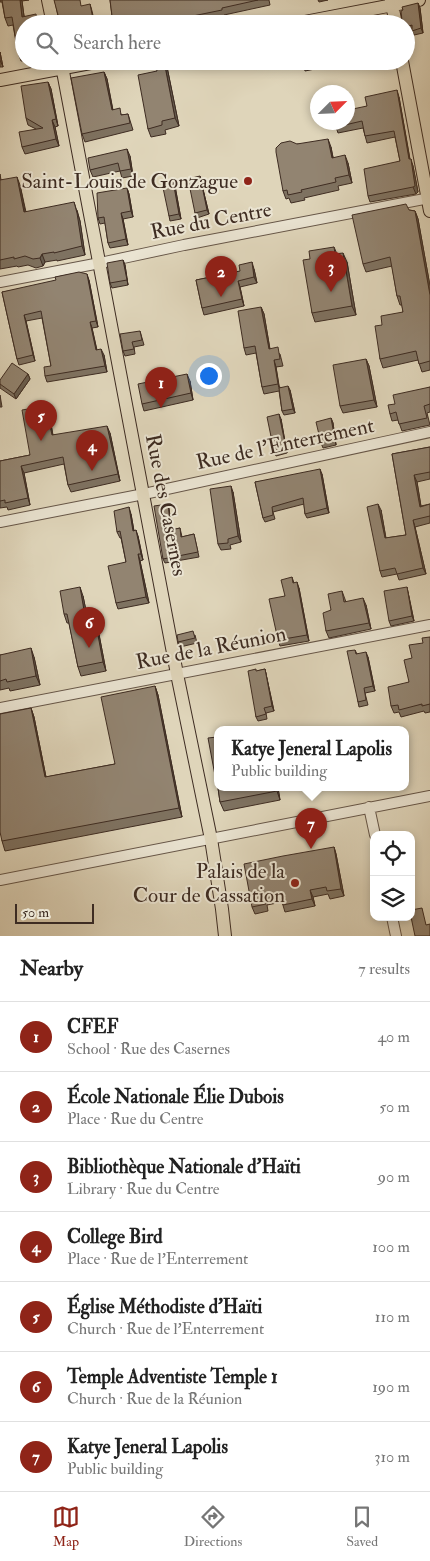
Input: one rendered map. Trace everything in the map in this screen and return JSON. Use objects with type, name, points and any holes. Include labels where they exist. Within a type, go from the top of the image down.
[{"type":"main road","points":[[48,0],[51,15]]},
{"type":"main road","points":[[334,15],[392,2],[418,0]]},
{"type":"main road","points":[[392,2],[394,15]]},
{"type":"main road","points":[[0,80],[41,70]]},
{"type":"main road","name":"Rue des Casernes","points":[[63,70],[177,674],[211,839],[225,936]]},
{"type":"main road","points":[[404,70],[429,203]]},
{"type":"street","name":"Rue du Centre","points":[[0,282],[184,245],[429,203]]},
{"type":"street","name":"Rue de l'Enterrement","points":[[0,522],[144,494],[430,432]]},
{"type":"street","name":"Rue de la Réunion","points":[[0,708],[430,625]]},
{"type":"street","points":[[0,880],[430,796]]},
{"type":"street","points":[[369,807],[374,831]]},
{"type":"street","points":[[393,921],[396,936]]},
{"type":"building","points":[[2,0],[20,0],[22,15],[15,15],[15,35],[12,17],[5,18]]},
{"type":"building","points":[[54,0],[80,0],[81,6],[90,4],[92,15],[58,15]]},
{"type":"building","points":[[110,0],[258,0],[198,15],[112,15]]},
{"type":"building","points":[[418,3],[421,28],[415,30],[415,15],[401,15],[402,7]]},
{"type":"building","points":[[166,70],[175,118],[162,121],[162,125],[148,129],[138,75]]},
{"type":"building","points":[[104,72],[112,110],[120,108],[121,115],[128,114],[130,123],[82,134],[71,78]]},
{"type":"building","points":[[48,82],[56,119],[52,120],[56,139],[22,147],[19,132],[43,128],[26,118],[21,86]]},
{"type":"building","points":[[397,90],[415,186],[368,196],[364,169],[400,161],[394,131],[365,136],[362,121],[355,123],[355,109],[367,106],[365,97]]},
{"type":"building","points":[[328,139],[332,158],[345,155],[349,175],[335,178],[336,182],[288,195],[287,190],[283,191],[276,148],[281,143],[290,141],[297,144]]},
{"type":"building","points":[[127,149],[131,169],[120,171],[118,163],[90,170],[88,158]]},
{"type":"building","points":[[200,176],[207,210],[195,213],[188,179]]},
{"type":"building","points":[[17,177],[24,212],[74,202],[82,246],[42,254],[40,258],[33,259],[25,256],[0,260],[0,180]]},
{"type":"building","points":[[173,181],[179,214],[169,216],[162,183]]},
{"type":"building","points":[[127,188],[131,211],[121,213],[126,239],[108,243],[104,217],[98,218],[97,193]]},
{"type":"building","points":[[406,204],[409,210],[415,211],[430,295],[430,361],[419,364],[416,351],[380,359],[375,326],[382,325],[381,316],[403,312],[400,296],[397,296],[390,257],[363,264],[352,215]]},
{"type":"building","points":[[334,247],[335,254],[343,253],[352,306],[312,313],[303,260],[310,259],[309,251]]},
{"type":"building","points":[[123,260],[127,280],[110,283],[107,263]]},
{"type":"building","points":[[252,262],[254,277],[238,281],[242,299],[202,308],[196,280],[240,271],[239,265]]},
{"type":"building","points":[[79,272],[87,274],[96,321],[90,322],[96,350],[101,349],[105,366],[45,376],[44,367],[51,366],[41,311],[24,315],[33,355],[17,359],[2,292],[56,280],[55,277]]},
{"type":"building","points":[[261,307],[269,349],[278,347],[280,359],[274,360],[278,384],[262,387],[255,346],[244,348],[238,311]]},
{"type":"building","points":[[140,331],[142,340],[132,342],[134,349],[123,351],[120,334]]},
{"type":"building","points":[[366,359],[374,400],[340,406],[333,365]]},
{"type":"building","points":[[12,363],[28,374],[14,394],[0,384],[0,380]]},
{"type":"building","points":[[187,374],[191,393],[142,404],[138,384]]},
{"type":"building","points":[[288,386],[293,409],[282,411],[279,388]]},
{"type":"building","points":[[430,387],[430,404],[424,406],[427,418],[399,424],[396,412],[390,414],[388,405],[395,404],[393,395]]},
{"type":"building","points":[[46,406],[52,435],[107,426],[118,474],[68,485],[63,457],[21,466],[28,498],[5,503],[5,500],[0,501],[0,461],[30,455],[22,410]]},
{"type":"building","points":[[279,414],[286,448],[274,451],[267,417]]},
{"type":"building","points":[[331,418],[335,440],[321,443],[316,422]]},
{"type":"building","points":[[430,447],[430,472],[414,475],[420,507],[430,504],[430,516],[413,520],[423,568],[397,574],[395,568],[380,571],[367,507],[378,504],[385,538],[406,535],[392,454]]},
{"type":"building","points":[[320,469],[327,508],[305,514],[303,498],[272,507],[273,515],[263,518],[255,482]]},
{"type":"building","points":[[231,486],[238,536],[228,539],[228,543],[218,544],[210,489]]},
{"type":"building","points":[[168,504],[171,530],[180,528],[181,537],[194,534],[198,552],[163,559],[154,506]]},
{"type":"building","points":[[129,507],[133,531],[136,530],[141,554],[138,554],[146,597],[116,603],[108,566],[126,562],[120,531],[117,532],[114,511]]},
{"type":"building","points":[[292,577],[293,583],[297,582],[307,635],[278,640],[269,599],[285,596],[281,580]]},
{"type":"building","points":[[80,587],[85,616],[94,614],[103,662],[78,667],[67,614],[64,614],[60,591]]},
{"type":"building","points":[[407,587],[412,616],[389,621],[384,591]]},
{"type":"building","points":[[342,591],[344,602],[363,598],[369,623],[326,631],[323,613],[331,610],[328,594]]},
{"type":"building","points":[[193,631],[195,638],[178,642],[177,635]]},
{"type":"building","points":[[430,637],[430,704],[422,706],[422,704],[399,710],[398,705],[391,706],[388,687],[409,682],[404,660],[412,658],[409,645],[423,643],[422,638]]},
{"type":"building","points":[[31,648],[36,676],[7,682],[6,679],[0,681],[0,655]]},
{"type":"building","points":[[355,650],[356,654],[366,652],[373,686],[364,688],[366,700],[358,702],[347,651]]},
{"type":"building","points":[[256,669],[256,671],[265,669],[272,706],[264,708],[266,714],[256,717],[248,671]]},
{"type":"building","points":[[155,686],[179,808],[2,841],[0,832],[0,714],[31,708],[45,777],[115,764],[101,697]]},
{"type":"building","points":[[214,737],[214,770],[208,738]]},
{"type":"building","points":[[218,791],[277,791],[220,802]]},
{"type":"building","name":"Palais de la Cour de Cassation","points":[[334,847],[341,889],[327,891],[326,887],[310,890],[312,899],[283,905],[281,895],[265,898],[266,904],[252,907],[244,864]]},
{"type":"building","points":[[422,908],[426,925],[430,924],[430,936],[415,936],[412,921],[415,921],[415,909]]},
{"type":"place","name":"Saint-Louis de Gonzague","points":[[248,181]]},
{"type":"place","name":"Bibliothèque Nationale d’Haïti","points":[[331,292]]},
{"type":"place","name":"École Nationale Élie Dubois","points":[[221,297]]},
{"type":"place","name":"CFEF","points":[[161,408]]},
{"type":"place","name":"Église Méthodiste d'Haïti","points":[[41,441]]},
{"type":"place","name":"College Bird","points":[[92,471]]},
{"type":"place","name":"Temple Adventiste Temple 1","points":[[89,648]]},
{"type":"place","name":"Katye Jeneral Lapolis","points":[[311,849]]},
{"type":"place","name":"Palais de la Cour de Cassation","points":[[295,883]]}]
